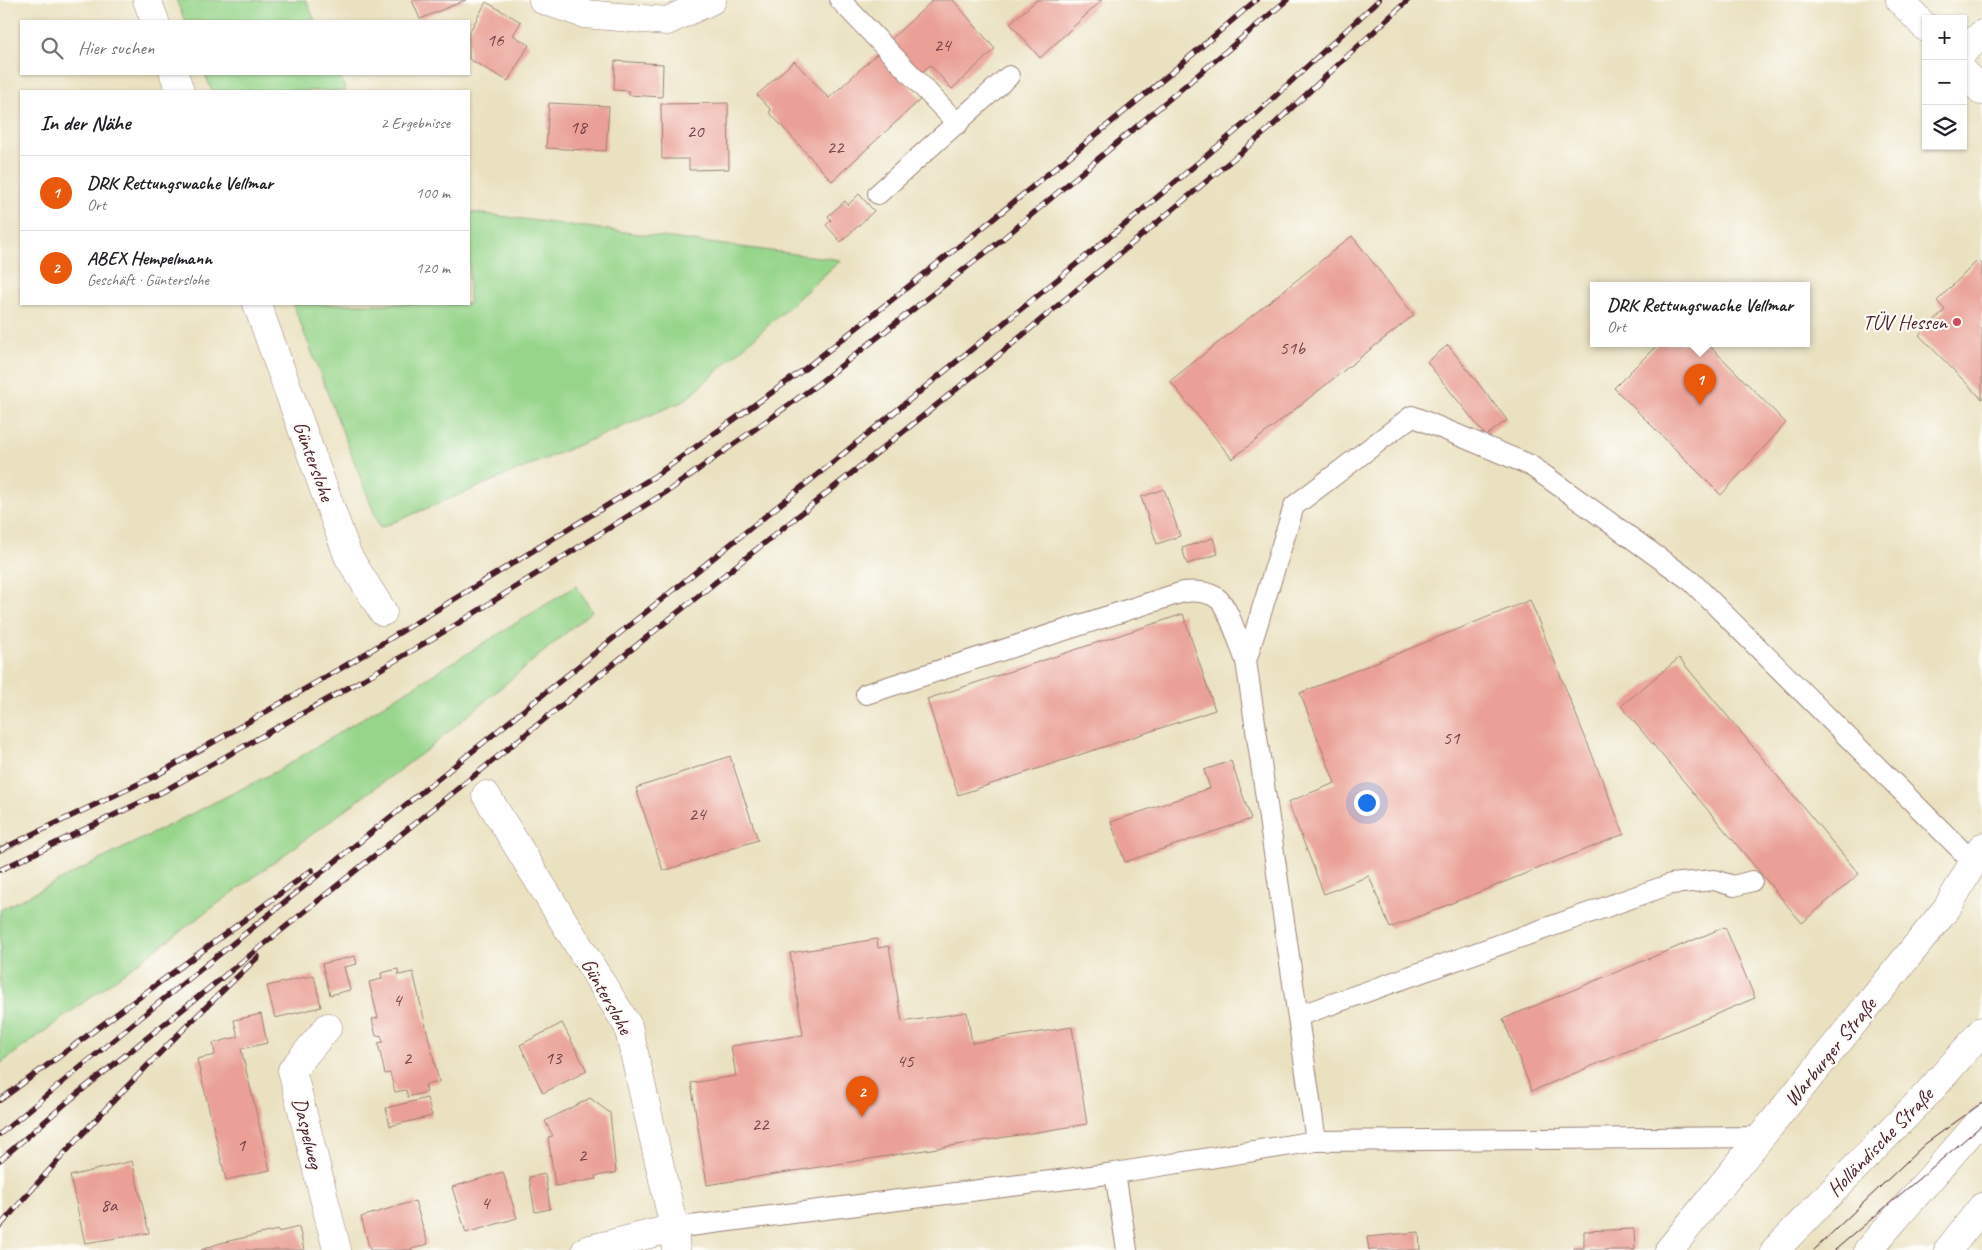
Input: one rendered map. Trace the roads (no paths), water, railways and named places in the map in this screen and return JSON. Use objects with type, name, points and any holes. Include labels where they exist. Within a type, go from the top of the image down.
[{"type":"main road","points":[[147,0],[155,20]]},
{"type":"main road","points":[[542,0],[584,14],[667,21],[712,0]]},
{"type":"main road","points":[[1900,0],[1922,24]]},
{"type":"main road","points":[[1967,48],[1982,34]]},
{"type":"main road","points":[[1967,65],[1982,69]]},
{"type":"main road","points":[[174,75],[180,90]]},
{"type":"main road","points":[[1967,75],[1982,92]]},
{"type":"main road","name":"Günterslohe","points":[[257,305],[348,556],[383,612]]},
{"type":"main road","name":"Günterslohe","points":[[486,795],[628,1026],[675,1239]]},
{"type":"main road","name":"Warburger Straße","points":[[1670,1250],[1947,908],[1978,855]]},
{"type":"main road","name":"Daspelweg","points":[[328,1027],[292,1070],[337,1250]]},
{"type":"main road","name":"Holländische Straße","points":[[1775,1250],[1928,1093],[1982,1030]]},
{"type":"main road","points":[[1868,1250],[1982,1119]]},
{"type":"main road","points":[[1948,1250],[1982,1207]]},
{"type":"main road","points":[[586,1250],[675,1239]]},
{"type":"lane","points":[[840,0],[958,124]]},
{"type":"lane","points":[[878,194],[958,124],[1009,76]]},
{"type":"lane","points":[[1246,661],[1294,506],[1412,416],[1530,465],[1690,581],[1978,855]]},
{"type":"lane","points":[[866,694],[1183,592],[1200,591],[1218,598],[1229,616],[1246,661],[1316,1141]]},
{"type":"lane","points":[[1298,1016],[1672,884],[1714,880],[1734,886],[1752,881]]},
{"type":"lane","points":[[675,1239],[1316,1141],[1761,1137]]},
{"type":"lane","points":[[1115,1173],[1127,1250]]},
{"type":"tram line","points":[[1814,1250],[1925,1144],[1982,1103]]},
{"type":"tram line","points":[[1835,1250],[1982,1125]]},
{"type":"railway","points":[[0,850],[155,776],[355,660],[655,476],[806,368],[987,224],[1165,78],[1256,0]]},
{"type":"railway","points":[[0,870],[164,791],[364,679],[457,624],[671,489],[818,384],[999,242],[1287,0]]},
{"type":"railway","points":[[0,1134],[140,1018],[843,454],[1128,222],[1257,113],[1379,0]]},
{"type":"railway","points":[[0,1160],[72,1098],[994,359],[1269,129],[1408,0]]},
{"type":"railway","points":[[0,1100],[312,870]]},
{"type":"railway","points":[[0,1226],[126,1088],[258,957]]},
{"type":"place","name":"TÜV Hessen","points":[[1957,322]]},
{"type":"place","name":"DRK Rettungswache Vellmar","points":[[1700,405]]},
{"type":"place","name":"ABEX Hempelmann","points":[[862,1117]]}]
